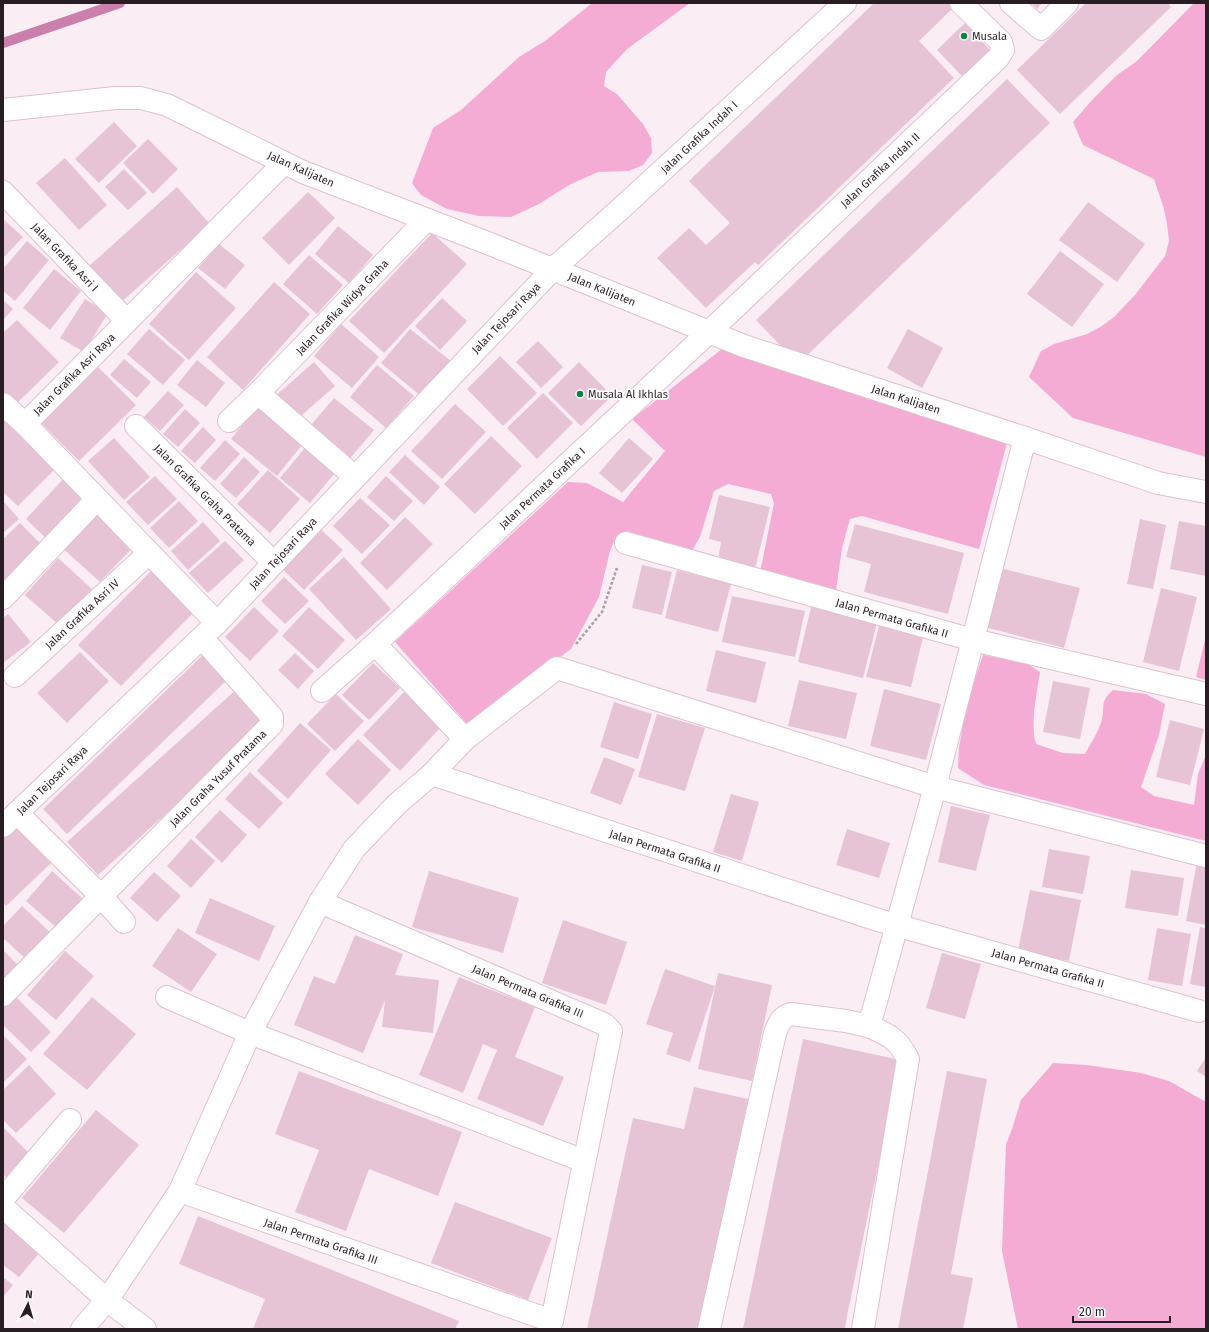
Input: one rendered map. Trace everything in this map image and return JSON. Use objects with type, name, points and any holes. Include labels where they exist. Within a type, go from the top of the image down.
[{"type":"street","name":"Jalan Grafika Indah I","points":[[552,269],[617,212],[845,3]]},
{"type":"street","name":"Jalan Grafika Indah II","points":[[709,332],[998,58],[1003,50],[1001,42],[961,3]]},
{"type":"street","points":[[1011,3],[1041,29],[1067,3]]},
{"type":"street","name":"Jalan Kalijaten","points":[[3,110],[115,98],[141,98],[167,105],[303,172],[744,346],[1026,438],[1158,483],[1206,492]]},
{"type":"street","name":"Jalan Grafika Asri Raya","points":[[209,630],[149,553],[25,424],[284,163]]},
{"type":"street","name":"Jalan Grafika Asri I","points":[[3,192],[127,321]]},
{"type":"street","name":"Jalan Grafika Widya Graha","points":[[229,421],[426,220]]},
{"type":"street","name":"Jalan Tejosari Raya","points":[[10,820],[209,630],[552,269]]},
{"type":"street","name":"Jalan Permata Grafika I","points":[[322,691],[375,644],[709,332]]},
{"type":"street","points":[[258,393],[355,477]]},
{"type":"street","points":[[3,404],[25,424]]},
{"type":"street","name":"Jalan Grafika Graha Pratama","points":[[136,426],[274,563]]},
{"type":"street","points":[[868,1026],[898,926],[1026,438]]},
{"type":"street","points":[[3,598],[97,499]]},
{"type":"street","name":"Jalan Permata Grafika II","points":[[626,543],[973,640],[1206,694]]},
{"type":"street","name":"Jalan Grafika Asri IV","points":[[15,676],[149,553]]},
{"type":"street","name":"Jalan Graha Yusuf Pratama","points":[[3,995],[272,724],[272,717],[209,630]]},
{"type":"street","points":[[375,644],[465,739]]},
{"type":"street","points":[[82,1329],[107,1300],[180,1191],[250,1033],[320,902],[354,849],[397,804],[432,774],[465,739],[558,668],[935,788],[1206,856]]},
{"type":"street","name":"Jalan Permata Grafika II","points":[[432,774],[898,926],[1199,1011]]},
{"type":"street","points":[[10,820],[101,896],[124,922]]},
{"type":"street","name":"Jalan Permata Grafika III","points":[[180,1191],[552,1325],[611,1031],[604,1024],[320,902]]},
{"type":"street","points":[[167,997],[250,1033],[584,1161]]},
{"type":"street","points":[[709,1329],[773,1040],[780,1021],[785,1016],[791,1014],[846,1021],[868,1026],[886,1033],[896,1040],[908,1059],[863,1329]]},
{"type":"street","points":[[3,1199],[70,1120]]},
{"type":"street","points":[[3,1207],[107,1300],[145,1329]]},
{"type":"path","points":[[558,668],[602,612],[626,543]]},
{"type":"shaded area","points":[[592,3],[690,3],[627,49],[606,72],[604,86],[617,94],[643,124],[651,138],[652,153],[643,165],[629,171],[598,172],[569,185],[539,204],[511,217],[479,216],[447,209],[421,195],[412,183],[433,128],[461,110],[519,57],[545,41]]},
{"type":"shaded area","points":[[1194,3],[1206,3],[1206,457],[1073,418],[1029,377],[1041,351],[1054,344],[1087,334],[1102,326],[1114,317],[1135,295],[1165,256],[1169,241],[1167,224],[1164,209],[1154,179],[1083,145],[1073,122],[1117,75],[1137,61]]},
{"type":"shaded area","points":[[722,349],[1007,443],[979,549],[862,516],[850,519],[842,548],[835,597],[760,573],[774,503],[771,494],[728,484],[714,491],[700,537],[689,556],[628,535],[616,537],[610,551],[599,597],[571,649],[469,726],[395,642],[568,482],[587,483],[623,502],[665,451],[632,419]]},
{"type":"shaded area","points":[[1206,636],[1206,680],[1196,677]]},
{"type":"shaded area","points":[[983,655],[1026,663],[1040,672],[1034,718],[1034,736],[1036,744],[1063,753],[1085,754],[1101,723],[1106,697],[1113,690],[1146,694],[1165,704],[1159,735],[1141,787],[1154,796],[1194,805],[1198,774],[1206,755],[1206,841],[984,785],[958,768],[959,747],[968,698]]},
{"type":"shaded area","points":[[1053,1063],[1087,1065],[1141,1073],[1169,1081],[1206,1102],[1206,1329],[1018,1329],[1002,1251],[1006,1144],[1021,1100]]},
{"type":"building","points":[[874,3],[949,3],[953,8],[919,41],[954,78],[758,265],[755,262],[706,308],[657,258],[689,228],[706,245],[730,223],[689,181]]},
{"type":"building","points":[[1031,3],[1042,3],[1037,9]]},
{"type":"building","points":[[1086,3],[1168,3],[1171,7],[1060,114],[1017,70]]},
{"type":"building","name":"Musala","points":[[965,23],[990,50],[962,76],[937,50]]},
{"type":"building","points":[[1007,79],[1050,123],[798,364],[756,320]]},
{"type":"building","points":[[114,122],[137,146],[99,183],[75,159]]},
{"type":"building","points":[[148,139],[178,169],[153,194],[123,163]]},
{"type":"building","points":[[65,158],[107,205],[79,230],[36,183]]},
{"type":"building","points":[[124,169],[147,193],[128,210],[105,187]]},
{"type":"building","points":[[177,187],[210,224],[120,303],[88,267]]},
{"type":"building","points":[[308,192],[335,218],[289,265],[262,238]]},
{"type":"building","points":[[1088,202],[1145,244],[1117,282],[1059,240]]},
{"type":"building","points":[[3,219],[23,237],[3,258]]},
{"type":"building","points":[[338,226],[373,255],[349,283],[315,254]]},
{"type":"building","points":[[432,233],[467,264],[384,353],[349,321]]},
{"type":"building","points":[[27,241],[49,260],[15,301],[3,291],[3,269]]},
{"type":"building","points":[[219,244],[245,265],[225,289],[198,268]]},
{"type":"building","points":[[1060,251],[1104,284],[1072,327],[1027,294]]},
{"type":"building","points":[[309,255],[343,285],[317,314],[283,284]]},
{"type":"building","points":[[54,269],[81,291],[50,330],[23,308]]},
{"type":"building","points":[[196,272],[236,308],[189,360],[149,324]]},
{"type":"building","points":[[274,282],[310,314],[243,390],[207,357]]},
{"type":"building","points":[[442,298],[467,321],[440,350],[415,326]]},
{"type":"building","points":[[85,299],[108,313],[84,352],[60,338]]},
{"type":"building","points":[[3,300],[13,309],[3,320]]},
{"type":"building","points":[[17,320],[59,362],[15,405],[3,392],[3,333]]},
{"type":"building","points":[[341,324],[379,357],[352,388],[314,356]]},
{"type":"building","points":[[149,329],[185,360],[163,385],[127,354]]},
{"type":"building","points":[[410,329],[451,361],[422,397],[381,363]]},
{"type":"building","points":[[908,329],[943,348],[922,388],[887,368]]},
{"type":"building","points":[[538,341],[563,367],[541,388],[516,362]]},
{"type":"building","points":[[500,356],[537,393],[503,426],[467,389]]},
{"type":"building","points":[[124,359],[151,382],[137,398],[110,375]]},
{"type":"building","points":[[197,360],[225,383],[206,407],[177,385]]},
{"type":"building","points":[[314,362],[335,386],[294,422],[273,398]]},
{"type":"building","name":"Musala Al Ikhlas","points":[[579,362],[612,396],[581,426],[548,393]]},
{"type":"building","points":[[95,364],[136,405],[79,461],[38,420]]},
{"type":"building","points":[[377,365],[414,396],[386,428],[350,397]]},
{"type":"building","points":[[168,391],[184,405],[160,431],[144,417]]},
{"type":"building","points":[[543,393],[573,423],[537,459],[507,428]]},
{"type":"building","points":[[334,398],[374,430],[346,463],[306,431]]},
{"type":"building","points":[[260,403],[306,440],[277,476],[231,439]]},
{"type":"building","points":[[455,404],[486,432],[442,479],[411,451]]},
{"type":"building","points":[[185,409],[200,423],[178,447],[163,434]]},
{"type":"building","points":[[3,420],[55,469],[18,506],[3,492]]},
{"type":"building","points":[[203,427],[216,440],[195,463],[181,451]]},
{"type":"building","points":[[491,436],[522,466],[475,514],[444,484]]},
{"type":"building","points":[[114,438],[150,477],[124,500],[88,461]]},
{"type":"building","points":[[629,438],[653,459],[622,493],[599,473]]},
{"type":"building","points":[[225,440],[240,454],[215,481],[200,468]]},
{"type":"building","points":[[309,443],[339,468],[310,503],[280,478]]},
{"type":"building","points":[[405,455],[440,487],[424,505],[389,472]]},
{"type":"building","points":[[244,457],[260,472],[236,498],[220,484]]},
{"type":"building","points":[[268,470],[300,499],[270,533],[237,504]]},
{"type":"building","points":[[66,476],[91,500],[51,543],[26,519]]},
{"type":"building","points":[[155,476],[177,499],[148,525],[126,502]]},
{"type":"building","points":[[386,476],[413,501],[394,521],[367,497]]},
{"type":"building","points":[[719,495],[770,507],[755,569],[718,560],[721,542],[709,539]]},
{"type":"building","points":[[360,498],[390,525],[362,554],[333,526]]},
{"type":"building","points":[[3,501],[19,519],[3,533]]},
{"type":"building","points":[[179,501],[198,521],[169,548],[150,528]]},
{"type":"building","points":[[94,509],[134,546],[100,582],[59,545]]},
{"type":"building","points":[[405,517],[433,544],[387,590],[360,563]]},
{"type":"building","points":[[1140,519],[1166,525],[1153,589],[1127,584]]},
{"type":"building","points":[[1179,521],[1206,526],[1206,576],[1170,569]]},
{"type":"building","points":[[203,522],[220,541],[188,570],[171,551]]},
{"type":"building","points":[[20,523],[47,550],[3,592],[3,539]]},
{"type":"building","points":[[855,524],[964,553],[948,614],[864,592],[871,564],[846,557]]},
{"type":"building","points":[[318,527],[343,550],[304,590],[279,566]]},
{"type":"building","points":[[225,541],[244,560],[208,593],[189,573]]},
{"type":"building","points":[[344,557],[391,609],[356,640],[309,589]]},
{"type":"building","points":[[58,558],[92,589],[59,625],[25,595]]},
{"type":"building","points":[[642,565],[672,572],[662,615],[632,608]]},
{"type":"building","points":[[1000,568],[1080,588],[1064,648],[985,627]]},
{"type":"building","points":[[152,570],[195,611],[121,686],[78,645]]},
{"type":"building","points":[[677,570],[731,584],[718,632],[665,618]]},
{"type":"building","points":[[284,577],[309,601],[285,624],[261,601]]},
{"type":"building","points":[[1161,588],[1197,597],[1179,671],[1143,662]]},
{"type":"building","points":[[732,596],[805,611],[795,657],[722,642]]},
{"type":"building","points":[[254,607],[279,631],[250,661],[225,637]]},
{"type":"building","points":[[309,607],[345,640],[318,669],[282,636]]},
{"type":"building","points":[[811,607],[877,623],[863,678],[798,662]]},
{"type":"building","points":[[8,614],[31,642],[3,663],[3,618]]},
{"type":"building","points":[[879,626],[923,637],[911,687],[866,677]]},
{"type":"building","points":[[716,650],[766,662],[756,703],[706,691]]},
{"type":"building","points":[[80,652],[109,681],[67,723],[37,693]]},
{"type":"building","points":[[205,653],[229,678],[67,834],[43,809]]},
{"type":"building","points":[[295,653],[314,671],[298,689],[278,670]]},
{"type":"building","points":[[373,663],[400,688],[369,720],[342,695]]},
{"type":"building","points":[[799,680],[857,693],[846,739],[788,726]]},
{"type":"building","points":[[1053,681],[1090,688],[1080,739],[1043,732]]},
{"type":"building","points":[[239,687],[270,720],[98,875],[67,842]]},
{"type":"building","points":[[884,689],[941,704],[926,760],[870,746]]},
{"type":"building","points":[[404,692],[441,727],[400,771],[363,735]]},
{"type":"building","points":[[336,694],[364,721],[335,751],[307,724]]},
{"type":"building","points":[[614,702],[652,714],[638,759],[600,747]]},
{"type":"building","points":[[657,714],[705,728],[685,791],[638,777]]},
{"type":"building","points":[[1170,720],[1204,729],[1190,785],[1156,777]]},
{"type":"building","points":[[300,723],[331,750],[288,799],[257,771]]},
{"type":"building","points":[[358,739],[391,770],[358,805],[325,774]]},
{"type":"building","points":[[604,757],[635,769],[621,805],[590,793]]},
{"type":"building","points":[[250,772],[283,803],[259,829],[225,799]]},
{"type":"building","points":[[731,794],[759,802],[742,861],[713,852]]},
{"type":"building","points":[[951,806],[990,815],[976,871],[938,862]]},
{"type":"building","points":[[220,810],[247,835],[222,863],[195,837]]},
{"type":"building","points":[[14,825],[51,863],[6,906],[3,903],[3,836]]},
{"type":"building","points":[[847,829],[890,843],[879,878],[836,865]]},
{"type":"building","points":[[191,839],[215,861],[191,888],[167,866]]},
{"type":"building","points":[[1049,849],[1090,856],[1083,894],[1042,887]]},
{"type":"building","points":[[1197,862],[1206,864],[1206,925],[1186,921]]},
{"type":"building","points":[[1131,870],[1184,878],[1178,916],[1125,908]]},
{"type":"building","points":[[52,871],[83,899],[57,928],[26,901]]},
{"type":"building","points":[[429,871],[519,898],[503,953],[412,927]]},
{"type":"building","points":[[154,872],[181,896],[157,922],[130,898]]},
{"type":"building","points":[[1030,890],[1081,900],[1069,961],[1018,951]]},
{"type":"building","points":[[210,898],[275,926],[259,961],[195,933]]},
{"type":"building","points":[[22,906],[53,935],[28,961],[3,938],[3,926]]},
{"type":"building","points":[[563,920],[627,942],[606,1005],[542,983]]},
{"type":"building","points":[[1200,927],[1206,928],[1205,987],[1190,984]]},
{"type":"building","points":[[178,928],[217,954],[191,992],[152,966]]},
{"type":"building","points":[[1157,928],[1191,934],[1182,986],[1148,980]]},
{"type":"building","points":[[355,935],[403,954],[395,975],[439,980],[433,1033],[382,1027],[385,1000],[363,1053],[294,1025],[314,976],[335,984]]},
{"type":"building","points":[[3,950],[18,965],[3,981]]},
{"type":"building","points":[[65,951],[94,976],[56,1020],[27,995]]},
{"type":"building","points":[[942,953],[981,964],[965,1019],[926,1008]]},
{"type":"building","points":[[665,969],[715,986],[690,1062],[666,1054],[673,1033],[646,1024]]},
{"type":"building","points":[[718,973],[772,985],[752,1081],[698,1069]]},
{"type":"building","points":[[459,977],[535,1007],[515,1057],[564,1077],[543,1126],[477,1099],[497,1050],[483,1044],[463,1093],[419,1075]]},
{"type":"building","points":[[12,993],[51,1032],[31,1052],[3,1025],[3,1002]]},
{"type":"building","points":[[92,997],[136,1034],[87,1090],[43,1054]]},
{"type":"building","points":[[3,1035],[27,1059],[3,1083]]},
{"type":"building","points":[[803,1039],[900,1060],[845,1329],[743,1329]]},
{"type":"building","points":[[1206,1057],[1206,1077],[1197,1071]]},
{"type":"building","points":[[29,1065],[56,1094],[16,1133],[3,1120],[3,1090]]},
{"type":"building","points":[[299,1071],[462,1132],[438,1196],[369,1169],[346,1231],[295,1212],[319,1150],[275,1134]]},
{"type":"building","points":[[947,1071],[987,1079],[951,1274],[973,1278],[963,1329],[898,1329]]},
{"type":"building","points":[[694,1087],[748,1099],[698,1329],[587,1329],[633,1118],[684,1129]]},
{"type":"building","points":[[96,1110],[139,1145],[64,1233],[22,1198]]},
{"type":"building","points":[[3,1127],[30,1154],[7,1178],[3,1174]]},
{"type":"building","points":[[455,1202],[552,1238],[528,1300],[431,1263]]},
{"type":"building","points":[[198,1216],[459,1321],[455,1329],[253,1329],[265,1299],[179,1264]]},
{"type":"building","points":[[3,1220],[41,1251],[19,1277],[3,1265]]},
{"type":"building","points":[[3,1277],[13,1285],[3,1297]]},
{"type":"waterway","points":[[3,43],[120,3]]},
{"type":"place","name":"Musala","points":[[964,36]]},
{"type":"place","name":"Musala Al Ikhlas","points":[[580,394]]}]
